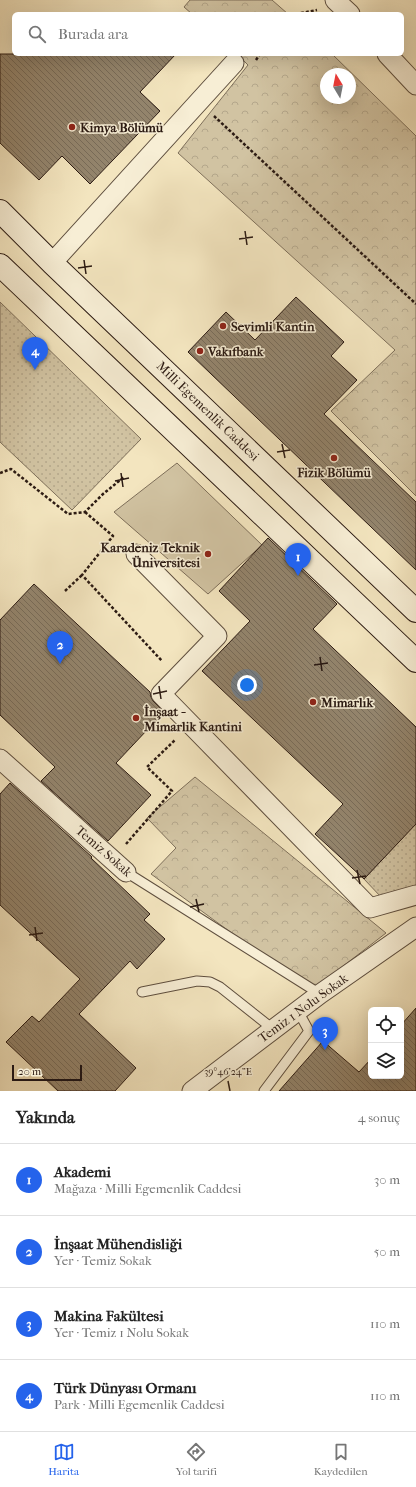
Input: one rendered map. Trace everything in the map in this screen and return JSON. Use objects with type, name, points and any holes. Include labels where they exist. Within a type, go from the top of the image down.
[{"type":"street","points":[[334,0],[348,12]]},
{"type":"street","points":[[389,56],[416,85]]},
{"type":"street","points":[[52,263],[234,63]]},
{"type":"street","name":"Milli Egemenlik Caddesi","points":[[0,211],[52,263],[416,611]]},
{"type":"street","points":[[0,265],[416,661]]},
{"type":"street","points":[[136,554],[217,636],[161,694],[370,908],[416,895]]},
{"type":"street","name":"Temiz Sokak","points":[[0,759],[126,872]]},
{"type":"street","name":"Temiz 1 Nolu Sokak","points":[[192,1091],[320,994],[416,927]]},
{"type":"lane","name":"Temiz Sokak","points":[[126,872],[320,994]]},
{"type":"lane","points":[[142,992],[197,981],[210,982],[220,986],[273,1029]]},
{"type":"lane","points":[[264,1091],[309,1030],[298,1011]]},
{"type":"path","points":[[199,102],[416,304]]},
{"type":"path","points":[[0,473],[11,469],[68,514],[85,512],[103,494],[124,477]]},
{"type":"path","points":[[65,591],[82,575],[114,536],[85,512]]},
{"type":"path","points":[[82,575],[163,663]]},
{"type":"path","points":[[132,837],[172,791],[147,768],[190,725]]},
{"type":"green space","points":[[190,0],[272,0],[286,12],[190,12],[184,7]]},
{"type":"green space","points":[[239,56],[334,56],[346,68],[320,68],[320,104],[356,104],[356,77],[416,136],[416,496],[331,411],[395,350],[178,153],[248,65]]},
{"type":"green space","points":[[0,302],[141,439],[72,510],[0,442]]},
{"type":"green space","points":[[177,463],[262,545],[208,594],[114,512]]},
{"type":"green space","points":[[195,777],[386,933],[311,991],[151,874],[176,848],[147,818]]},
{"type":"green space","points":[[416,802],[416,887],[381,897],[364,879],[408,832]]},
{"type":"building","name":"Kimya Bölümü","points":[[0,54],[12,54],[12,56],[174,56],[140,92],[160,111],[90,184],[62,156],[39,180],[0,143]]},
{"type":"building","name":"Fizik Bölümü","points":[[296,297],[344,342],[331,356],[357,380],[324,414],[416,502],[416,570],[188,352],[226,312],[255,340]]},
{"type":"building","name":"Mimarlık","points":[[268,538],[337,604],[313,629],[416,727],[416,824],[364,879],[315,834],[343,804],[202,671],[250,621],[219,591]]},
{"type":"building","points":[[34,584],[150,692],[153,701],[164,712],[116,763],[151,795],[108,841],[41,781],[55,767],[0,715],[0,620]]},
{"type":"building","points":[[10,783],[92,857],[91,858],[150,914],[144,920],[165,939],[137,969],[130,961],[79,1014],[136,1068],[115,1091],[58,1091],[6,1042],[32,1016],[39,1022],[80,979],[0,905],[0,794]]},
{"type":"building","points":[[416,1008],[416,1091],[279,1091],[323,1041],[359,1072],[368,1062],[368,1079],[404,1079],[404,1022]]},
{"type":"place","name":"Kimya Bölümü","points":[[72,127]]},
{"type":"place","name":"Sevimli Kantin","points":[[223,326]]},
{"type":"place","name":"Vakıfbank","points":[[200,351]]},
{"type":"place","name":"Türk Dünyası Ormanı","points":[[35,370]]},
{"type":"place","name":"Fizik Bölümü","points":[[334,458]]},
{"type":"place","name":"Karadeniz Teknik Üniversitesi","points":[[208,554]]},
{"type":"place","name":"Akademi","points":[[298,576]]},
{"type":"place","name":"İnşaat Mühendisliği","points":[[60,664]]},
{"type":"place","name":"Mimarlık","points":[[313,702]]},
{"type":"place","name":"İnşaat - Mimarlik Kantini","points":[[136,718]]},
{"type":"place","name":"Makina Fakültesi","points":[[325,1050]]}]
